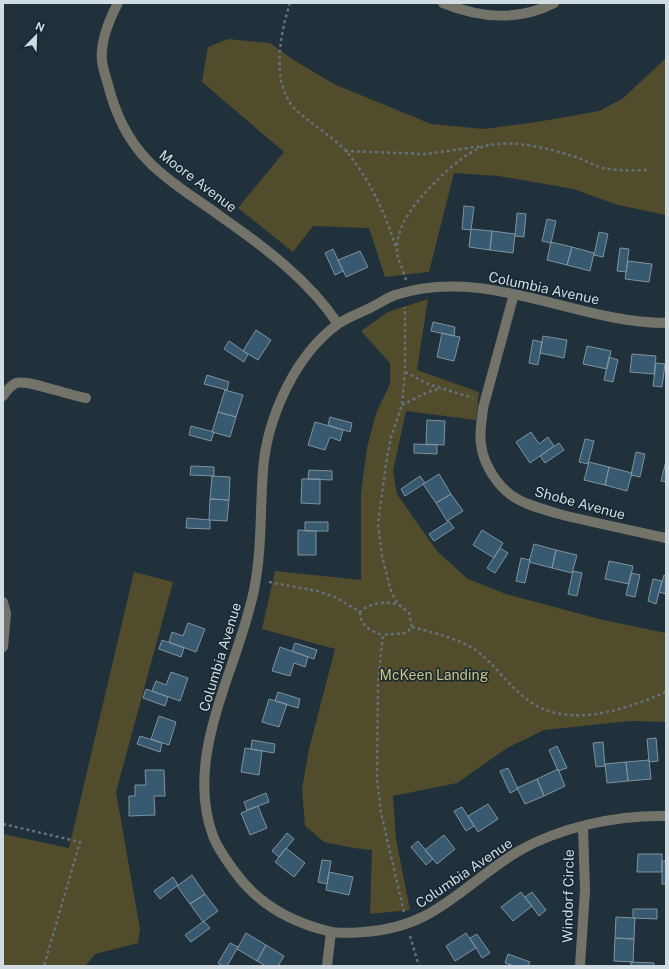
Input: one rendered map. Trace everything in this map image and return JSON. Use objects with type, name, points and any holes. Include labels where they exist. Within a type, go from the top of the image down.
[{"type":"street","name":"Moore Avenue","points":[[118,3],[111,16],[105,36],[102,60],[116,111],[132,142],[150,164],[174,184],[222,217],[293,273],[328,309],[338,324]]},
{"type":"street","points":[[443,3],[469,12],[490,16],[505,16],[535,10],[554,3]]},
{"type":"street","name":"Columbia Avenue","points":[[666,323],[628,321],[496,289],[455,286],[425,289],[394,296],[338,324],[316,345],[294,375],[275,412],[270,431],[263,470],[262,528],[256,580],[246,625],[209,739],[203,780],[208,818],[213,836],[221,852],[240,880],[263,902],[291,918],[331,932],[383,931],[414,922],[445,906],[518,852],[549,836],[617,818],[666,816]]},
{"type":"street","name":"Shobe Avenue","points":[[514,294],[483,408],[481,445],[492,474],[506,491],[524,503],[580,519],[666,538]]},
{"type":"street","points":[[3,396],[9,387],[18,382],[38,385],[86,398]]},
{"type":"street","points":[[3,602],[6,613],[3,647]]},
{"type":"street","name":"Windorf Circle","points":[[580,966],[585,890],[583,827]]},
{"type":"street","points":[[328,966],[331,932]]},
{"type":"path","points":[[290,3],[286,14],[279,56],[280,81],[294,108],[345,150],[372,188],[388,221],[406,280]]},
{"type":"path","points":[[345,150],[426,154],[511,144],[544,147],[578,157],[608,169],[649,170]]},
{"type":"path","points":[[398,256],[400,234],[414,205],[452,167],[485,146]]},
{"type":"path","points":[[405,303],[405,372],[402,405],[391,437],[378,524],[382,556],[391,591],[398,604],[409,613],[412,627]]},
{"type":"path","points":[[405,372],[428,384],[475,398]]},
{"type":"path","points":[[402,405],[430,391],[442,388]]},
{"type":"path","points":[[256,580],[289,584],[317,591],[335,597],[360,612]]},
{"type":"path","points":[[360,612],[367,606],[378,603],[391,602],[398,604]]},
{"type":"path","points":[[360,612],[361,620],[367,628],[383,635],[406,633],[412,627]]},
{"type":"path","points":[[412,627],[454,640],[476,651],[494,665],[525,698],[535,704],[555,712],[582,715],[601,713],[618,709],[666,692]]},
{"type":"path","points":[[383,635],[378,682],[377,779],[381,813],[404,912]]},
{"type":"path","points":[[3,824],[80,842],[44,966]]},
{"type":"path","points":[[408,930],[419,966]]},
{"type":"green space","points":[[228,39],[270,43],[292,59],[334,84],[431,124],[484,129],[537,122],[599,111],[622,99],[666,58],[666,215],[618,205],[573,189],[499,176],[454,173],[429,272],[385,277],[369,228],[313,226],[293,252],[238,208],[284,152],[202,82],[208,47]]},
{"type":"green space","name":"McKeen Landing","points":[[428,299],[417,370],[479,392],[476,420],[406,411],[393,471],[397,494],[437,551],[468,579],[506,594],[603,620],[666,633],[666,722],[630,721],[544,730],[507,748],[457,783],[393,796],[396,839],[410,910],[370,914],[372,850],[324,842],[305,826],[302,789],[309,749],[335,649],[262,629],[275,571],[361,580],[361,493],[367,448],[376,413],[390,384],[390,363],[361,331],[388,312]]},
{"type":"green space","points":[[134,572],[173,582],[116,792],[140,929],[138,943],[95,954],[85,966],[3,966],[3,834],[69,848]]},
{"type":"building","points":[[464,206],[474,207],[471,230],[462,229]]},
{"type":"building","points":[[517,213],[526,214],[524,237],[515,236]]},
{"type":"building","points":[[547,219],[556,221],[551,243],[542,241]]},
{"type":"building","points":[[471,229],[492,231],[490,250],[469,247]]},
{"type":"building","points":[[492,231],[515,234],[513,253],[490,250]]},
{"type":"building","points":[[599,232],[608,234],[603,257],[594,255]]},
{"type":"building","points":[[551,242],[572,247],[567,265],[547,260]]},
{"type":"building","points":[[572,247],[594,253],[590,271],[567,265]]},
{"type":"building","points":[[620,248],[629,249],[626,272],[617,271]]},
{"type":"building","points":[[333,249],[343,271],[335,275],[325,253]]},
{"type":"building","points":[[360,251],[368,267],[346,277],[338,260]]},
{"type":"building","points":[[628,261],[652,264],[649,282],[625,279]]},
{"type":"building","points":[[433,322],[455,327],[454,336],[431,331]]},
{"type":"building","points":[[256,330],[271,340],[258,360],[243,351]]},
{"type":"building","points":[[442,333],[460,337],[454,361],[437,357]]},
{"type":"building","points":[[543,336],[567,340],[564,358],[540,353]]},
{"type":"building","points":[[533,340],[542,342],[538,365],[529,363]]},
{"type":"building","points":[[229,341],[248,354],[244,362],[224,349]]},
{"type":"building","points":[[587,346],[611,351],[607,369],[583,364]]},
{"type":"building","points":[[632,354],[656,356],[654,374],[630,372]]},
{"type":"building","points":[[609,357],[618,360],[613,382],[604,380]]},
{"type":"building","points":[[656,363],[665,364],[662,387],[653,386]]},
{"type":"building","points":[[207,375],[229,382],[227,390],[204,384]]},
{"type":"building","points":[[225,390],[243,395],[236,417],[218,412]]},
{"type":"building","points":[[218,412],[236,417],[230,437],[212,432]]},
{"type":"building","points":[[330,417],[352,423],[350,432],[328,425]]},
{"type":"building","points":[[427,420],[445,421],[444,445],[426,444]]},
{"type":"building","points":[[315,422],[343,430],[340,441],[330,437],[325,450],[308,445]]},
{"type":"building","points":[[191,426],[214,432],[211,441],[189,435]]},
{"type":"building","points":[[531,432],[539,444],[548,437],[554,446],[530,463],[516,442]]},
{"type":"building","points":[[585,439],[594,441],[588,464],[579,462]]},
{"type":"building","points":[[559,443],[564,450],[545,463],[540,456]]},
{"type":"building","points":[[414,444],[437,445],[437,454],[414,453]]},
{"type":"building","points":[[636,452],[645,454],[640,477],[631,475]]},
{"type":"building","points":[[666,461],[666,482],[661,481]]},
{"type":"building","points":[[589,462],[609,467],[605,485],[584,480]]},
{"type":"building","points":[[191,466],[214,467],[214,476],[190,475]]},
{"type":"building","points":[[609,467],[632,473],[627,491],[605,485]]},
{"type":"building","points":[[309,470],[332,471],[332,480],[308,479]]},
{"type":"building","points":[[439,474],[451,494],[436,503],[423,484]]},
{"type":"building","points":[[212,476],[230,477],[229,500],[210,499]]},
{"type":"building","points":[[420,476],[425,483],[405,496],[401,489]]},
{"type":"building","points":[[302,479],[320,479],[320,504],[301,503]]},
{"type":"building","points":[[451,494],[463,511],[447,521],[436,503]]},
{"type":"building","points":[[210,499],[229,500],[227,521],[209,520]]},
{"type":"building","points":[[187,518],[210,520],[210,529],[186,528]]},
{"type":"building","points":[[449,521],[454,528],[434,541],[429,534]]},
{"type":"building","points":[[305,522],[328,522],[328,531],[305,531]]},
{"type":"building","points":[[298,530],[316,531],[316,555],[298,555]]},
{"type":"building","points":[[482,530],[503,543],[494,558],[473,545]]},
{"type":"building","points":[[534,544],[556,550],[552,568],[529,562]]},
{"type":"building","points":[[500,548],[508,553],[495,573],[487,568]]},
{"type":"building","points":[[556,550],[577,555],[572,573],[552,568]]},
{"type":"building","points":[[521,558],[530,560],[525,583],[516,581]]},
{"type":"building","points":[[609,561],[633,566],[629,584],[605,579]]},
{"type":"building","points":[[573,571],[582,573],[577,596],[568,594]]},
{"type":"building","points":[[631,573],[640,575],[635,597],[626,595]]},
{"type":"building","points":[[664,575],[666,576],[666,594],[659,592]]},
{"type":"building","points":[[653,579],[662,581],[656,604],[648,601]]},
{"type":"building","points":[[188,623],[205,629],[196,652],[169,642],[172,632],[183,636]]},
{"type":"building","points":[[162,640],[184,648],[181,657],[159,649]]},
{"type":"building","points":[[295,643],[317,650],[314,659],[292,651]]},
{"type":"building","points":[[280,647],[308,657],[305,667],[294,663],[290,676],[272,671]]},
{"type":"building","points":[[171,672],[188,678],[180,701],[152,691],[156,681],[166,685]]},
{"type":"building","points":[[146,689],[168,697],[165,706],[143,698]]},
{"type":"building","points":[[278,692],[300,699],[298,708],[275,701]]},
{"type":"building","points":[[269,699],[287,704],[279,727],[262,722]]},
{"type":"building","points":[[159,716],[176,722],[169,745],[151,739]]},
{"type":"building","points":[[140,736],[162,743],[160,752],[137,744]]},
{"type":"building","points":[[656,738],[658,761],[649,762],[647,739]]},
{"type":"building","points":[[252,740],[275,744],[274,753],[251,749]]},
{"type":"building","points":[[603,742],[605,766],[596,767],[593,743]]},
{"type":"building","points":[[557,746],[567,768],[558,771],[549,750]]},
{"type":"building","points":[[245,748],[262,751],[259,775],[241,772]]},
{"type":"building","points":[[649,760],[651,779],[628,781],[626,762]]},
{"type":"building","points":[[626,762],[628,781],[607,783],[605,764]]},
{"type":"building","points":[[508,768],[518,789],[510,793],[500,771]]},
{"type":"building","points":[[558,769],[565,786],[544,796],[537,779]]},
{"type":"building","points":[[145,770],[164,770],[165,796],[154,796],[155,815],[129,816],[129,796],[135,796],[135,785],[146,785]]},
{"type":"building","points":[[537,779],[544,796],[525,804],[517,788]]},
{"type":"building","points":[[266,793],[269,802],[247,810],[244,802]]},
{"type":"building","points":[[488,804],[498,819],[478,832],[468,816]]},
{"type":"building","points":[[258,806],[267,828],[250,835],[241,813]]},
{"type":"building","points":[[462,807],[474,826],[466,831],[454,811]]},
{"type":"building","points":[[287,833],[294,839],[279,857],[272,851]]},
{"type":"building","points":[[444,835],[455,849],[437,864],[425,850]]},
{"type":"building","points":[[418,841],[433,859],[426,865],[411,847]]},
{"type":"building","points":[[286,848],[305,863],[294,877],[275,862]]},
{"type":"building","points":[[638,854],[662,854],[662,872],[637,872]]},
{"type":"building","points":[[322,860],[331,861],[327,884],[318,882]]},
{"type":"building","points":[[662,861],[666,861],[666,884],[662,884]]},
{"type":"building","points":[[329,872],[353,877],[349,895],[326,890]]},
{"type":"building","points":[[192,875],[205,894],[190,904],[177,886]]},
{"type":"building","points":[[173,877],[178,885],[160,899],[154,891]]},
{"type":"building","points":[[521,892],[532,906],[513,921],[501,907]]},
{"type":"building","points":[[532,892],[546,910],[539,916],[525,897]]},
{"type":"building","points":[[205,894],[218,911],[203,922],[190,904]]},
{"type":"building","points":[[633,909],[657,909],[657,919],[633,918]]},
{"type":"building","points":[[616,917],[635,918],[634,939],[615,938]]},
{"type":"building","points":[[204,921],[210,928],[191,942],[185,935]]},
{"type":"building","points":[[246,933],[266,945],[257,961],[237,949]]},
{"type":"building","points":[[466,933],[476,948],[455,961],[446,946]]},
{"type":"building","points":[[477,934],[490,953],[482,958],[470,938]]},
{"type":"building","points":[[615,938],[634,939],[633,962],[614,961]]},
{"type":"building","points":[[230,943],[238,947],[227,966],[223,966],[218,963]]},
{"type":"building","points":[[266,945],[284,956],[278,966],[266,966],[257,961]]},
{"type":"building","points":[[508,954],[530,962],[528,966],[514,966],[505,963]]},
{"type":"building","points":[[631,962],[654,963],[654,966],[631,966]]}]
